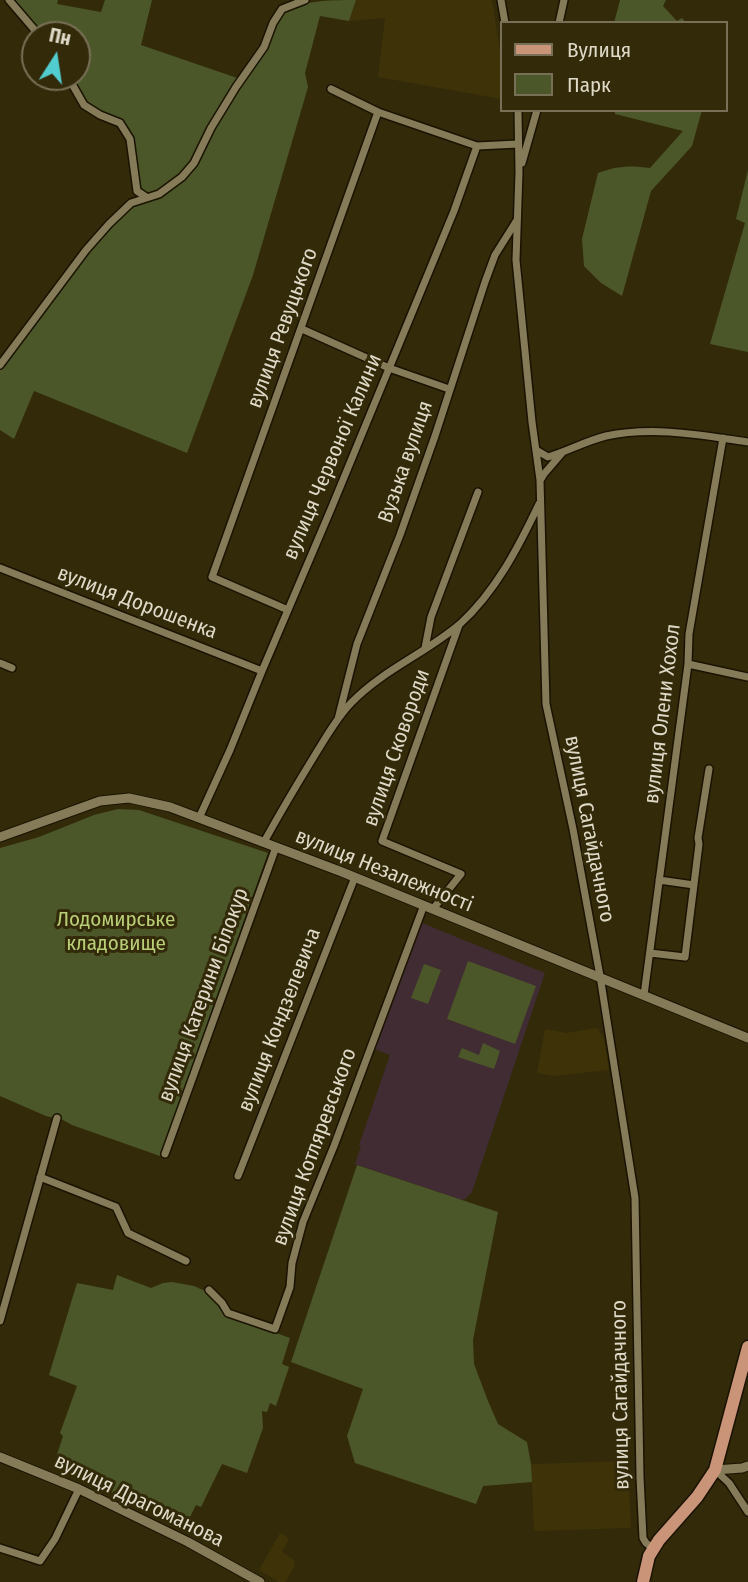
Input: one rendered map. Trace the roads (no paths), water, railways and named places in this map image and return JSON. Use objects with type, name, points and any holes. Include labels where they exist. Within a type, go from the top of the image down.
[{"type":"main road","points":[[643,1582],[649,1556],[659,1540],[697,1497],[715,1470],[748,1347]]},
{"type":"street","points":[[9,0],[27,21]]},
{"type":"street","points":[[0,365],[86,250],[109,224],[131,203],[159,194],[182,177],[194,163],[229,97],[264,47],[273,23],[282,9],[305,0]]},
{"type":"street","points":[[501,0],[505,21]]},
{"type":"street","points":[[560,21],[565,0]]},
{"type":"street","points":[[331,89],[378,112],[477,146],[518,144]]},
{"type":"street","points":[[76,91],[84,105],[120,123],[130,139],[137,191],[146,197]]},
{"type":"street","name":"вулиця Ревуцького","points":[[288,610],[212,577],[378,112]]},
{"type":"street","points":[[518,112],[522,119],[534,120]]},
{"type":"street","name":"вулиця Сагайдачного","points":[[518,112],[516,260],[540,480],[546,704],[573,829],[600,976],[635,1198],[643,1538],[654,1549]]},
{"type":"street","points":[[519,172],[536,112]]},
{"type":"street","name":"вулиця Червоної Калини","points":[[199,818],[331,509],[454,211],[477,146]]},
{"type":"street","name":"Вузька вулиця","points":[[338,719],[358,644],[400,536],[495,255],[518,220]]},
{"type":"street","points":[[302,329],[389,368],[449,388]]},
{"type":"street","points":[[536,450],[548,457],[603,437],[642,431],[748,442]]},
{"type":"street","name":"вулиця Олени Хохол","points":[[644,995],[690,634],[723,438]]},
{"type":"street","points":[[540,480],[563,453]]},
{"type":"street","points":[[425,649],[431,617],[478,492]]},
{"type":"street","points":[[264,842],[291,794],[350,703],[369,686],[460,624],[507,568],[540,502]]},
{"type":"street","name":"вулиця Дорошенка","points":[[0,568],[262,671]]},
{"type":"street","name":"вулиця Сковороди","points":[[428,907],[461,874],[382,841],[460,624]]},
{"type":"street","points":[[0,663],[12,668]]},
{"type":"street","points":[[688,664],[748,677]]},
{"type":"street","points":[[650,953],[684,957],[709,769]]},
{"type":"street","name":"вулиця Незалежності","points":[[0,837],[100,801],[129,798],[170,807],[355,877],[748,1038]]},
{"type":"street","name":"вулиця Катерини Білокур","points":[[165,1154],[276,847]]},
{"type":"street","name":"вулиця Кондзелевича","points":[[238,1176],[355,877]]},
{"type":"street","points":[[659,880],[694,885]]},
{"type":"street","name":"вулиця Котляревського","points":[[209,1290],[228,1313],[275,1329],[289,1287],[292,1263],[303,1222],[428,907]]},
{"type":"street","points":[[0,1321],[57,1118]]},
{"type":"street","points":[[40,1177],[116,1206],[128,1233],[187,1261]]},
{"type":"street","name":"вулиця Драгоманова","points":[[0,1457],[79,1489],[188,1542],[260,1582]]},
{"type":"street","points":[[715,1470],[748,1466]]},
{"type":"street","points":[[715,1470],[729,1483],[748,1512]]},
{"type":"street","points":[[0,1548],[40,1561],[55,1539],[79,1489]]},
{"type":"park label","name":"Лодомирське кладовище","points":[[116,932]]}]
